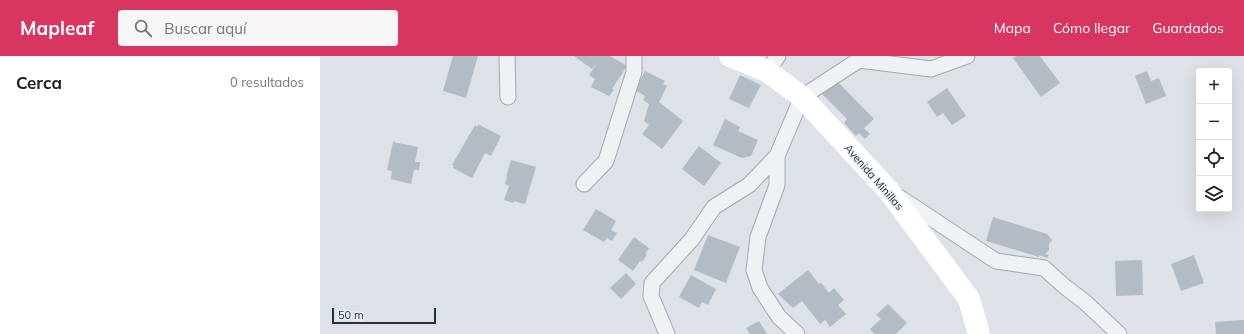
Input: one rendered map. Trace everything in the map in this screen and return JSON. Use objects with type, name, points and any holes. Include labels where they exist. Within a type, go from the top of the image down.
[{"type":"street","points":[[508,56],[508,98]]},
{"type":"street","points":[[584,184],[606,161],[634,72],[634,56]]},
{"type":"street","name":"Avenida Minillas","points":[[730,56],[772,64],[888,190],[969,299],[979,334]]},
{"type":"street","points":[[668,334],[651,296],[652,283],[692,239],[714,207],[749,185],[777,156],[802,96],[859,60],[931,69],[967,56]]},
{"type":"street","points":[[777,156],[777,185],[758,237],[754,270],[760,288],[778,317],[797,334]]},
{"type":"street","points":[[888,190],[996,261],[1044,268],[1085,302],[1119,334]]},
{"type":"building","points":[[453,56],[478,56],[466,98],[443,91]]},
{"type":"building","points":[[574,56],[610,56],[627,66],[612,89],[614,90],[609,96],[591,87],[595,79],[589,75],[598,62],[592,69]]},
{"type":"building","points":[[1016,56],[1040,56],[1060,83],[1041,97],[1013,58]]},
{"type":"building","points":[[645,71],[665,81],[663,84],[667,86],[659,102],[683,121],[662,149],[642,134],[649,125],[644,121],[649,104],[643,100],[645,96],[635,90]]},
{"type":"building","points":[[1147,71],[1151,81],[1159,78],[1166,96],[1146,104],[1135,76]]},
{"type":"building","points":[[740,75],[761,85],[749,108],[729,99]]},
{"type":"building","points":[[835,79],[874,119],[864,128],[870,134],[865,139],[859,133],[856,136],[844,123],[847,119],[821,93]]},
{"type":"building","points":[[947,88],[966,116],[952,125],[943,113],[937,117],[927,102]]},
{"type":"building","points":[[725,119],[740,127],[738,131],[758,140],[751,156],[742,158],[713,145]]},
{"type":"building","points":[[478,124],[501,136],[491,156],[485,153],[472,178],[453,168],[454,166],[452,165],[475,125],[478,127]]},
{"type":"building","points":[[393,142],[418,147],[415,162],[420,162],[419,170],[414,170],[411,184],[391,179],[392,171],[387,170]]},
{"type":"building","points":[[699,146],[721,163],[704,186],[682,169]]},
{"type":"building","points":[[511,160],[536,167],[525,204],[514,201],[513,203],[504,200],[509,186],[505,184]]},
{"type":"building","points":[[596,209],[616,221],[611,230],[617,233],[612,241],[607,238],[604,242],[583,230]]},
{"type":"building","points":[[993,217],[1047,234],[1052,240],[1049,244],[1049,250],[1045,254],[1049,255],[1047,258],[986,241]]},
{"type":"building","points":[[708,235],[740,247],[726,283],[694,270]]},
{"type":"building","points":[[634,237],[649,248],[645,254],[647,255],[642,262],[640,261],[633,271],[618,260]]},
{"type":"building","points":[[1194,255],[1204,283],[1181,291],[1171,264]]},
{"type":"building","points":[[1142,260],[1143,295],[1116,296],[1115,261]]},
{"type":"building","points":[[808,270],[819,284],[821,283],[829,293],[834,288],[844,300],[838,305],[846,314],[830,327],[825,320],[820,324],[802,301],[793,308],[778,294]]},
{"type":"building","points":[[626,273],[636,284],[621,299],[610,288]]},
{"type":"building","points":[[691,275],[716,289],[708,305],[702,302],[699,308],[679,297]]},
{"type":"building","points":[[888,304],[907,323],[896,334],[874,334],[870,329],[881,319],[876,315]]},
{"type":"building","points":[[1244,320],[1244,334],[1216,334],[1215,322]]},
{"type":"building","points":[[759,321],[767,334],[750,334],[746,328]]}]
